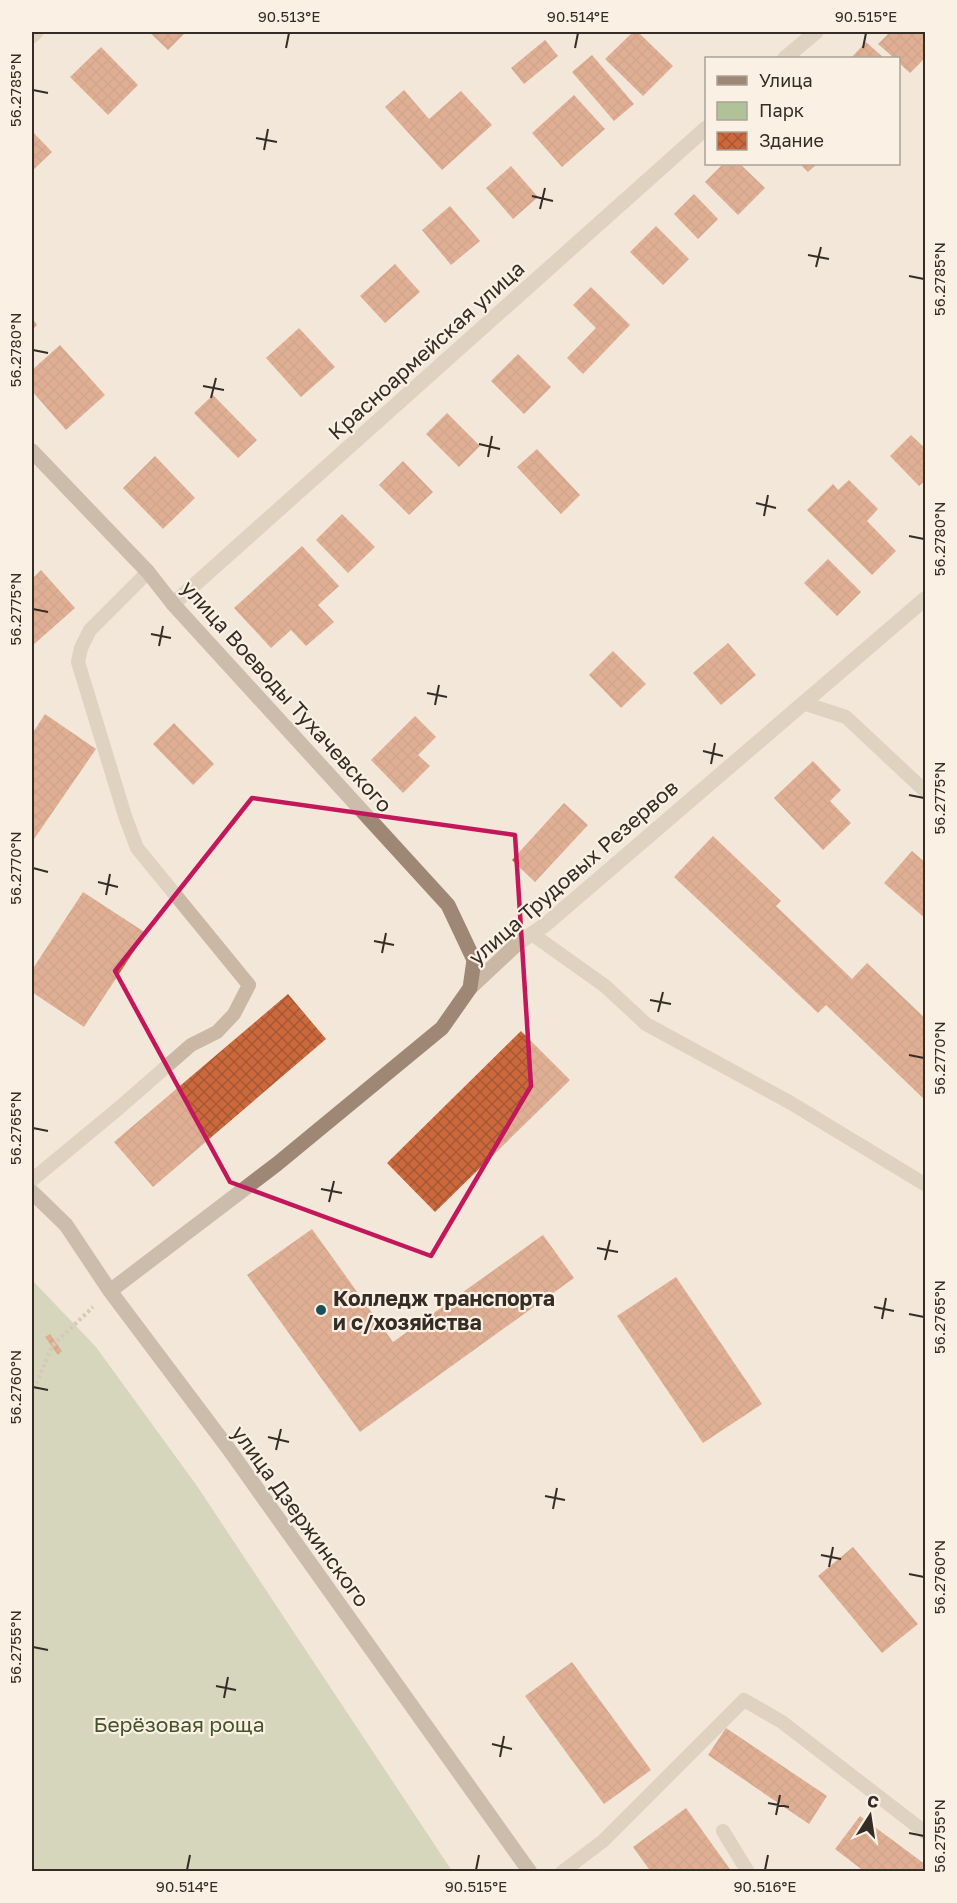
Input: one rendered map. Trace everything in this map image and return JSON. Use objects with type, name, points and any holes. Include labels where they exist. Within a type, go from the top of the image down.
[{"type":"main road","name":"улица Воеводы Тухачевского","points":[[32,451],[148,572],[173,604],[447,905],[474,960],[470,988]]},
{"type":"main road","name":"улица Трудовых Резервов","points":[[110,1292],[278,1164],[442,1028],[470,988]]},
{"type":"main road","name":"улица Дзержинского","points":[[32,1192],[66,1225],[110,1292],[228,1448],[530,1872]]},
{"type":"street","points":[[32,36],[36,32]]},
{"type":"street","points":[[787,57],[816,32]]},
{"type":"street","name":"Красноармейская улица","points":[[173,604],[705,129]]},
{"type":"street","name":"улица Трудовых Резервов","points":[[470,988],[518,943],[554,917],[926,598]]},
{"type":"lane","points":[[32,1180],[191,1045],[217,1032],[234,1014],[249,985],[137,848],[78,662],[81,648],[90,630],[148,572]]},
{"type":"lane","points":[[803,703],[846,717],[926,792]]},
{"type":"lane","points":[[532,933],[605,986],[646,1024],[791,1103],[926,1185]]},
{"type":"lane","points":[[562,1872],[603,1840],[744,1700],[782,1722],[926,1833]]},
{"type":"lane","points":[[723,1831],[748,1872]]},
{"type":"path","points":[[32,1395],[52,1346],[110,1292]]},
{"type":"highlighted area","points":[[252,798],[515,835],[531,1086],[431,1256],[230,1182],[115,971]]},
{"type":"green space","name":"Берёзовая роща","points":[[32,1280],[96,1347],[197,1486],[452,1871],[32,1871]]},
{"type":"building","points":[[149,32],[186,32],[168,50]]},
{"type":"building","points":[[633,32],[638,32],[673,66],[643,96],[605,59]]},
{"type":"building","points":[[890,32],[926,32],[926,57],[910,73],[900,64],[900,57],[893,57],[878,44]]},
{"type":"building","points":[[545,40],[558,56],[524,84],[511,68]]},
{"type":"building","points":[[866,42],[883,57],[852,57]]},
{"type":"building","points":[[101,47],[138,85],[108,115],[70,77]]},
{"type":"building","points":[[592,55],[634,104],[614,121],[572,72]]},
{"type":"building","points":[[404,90],[429,119],[461,91],[492,125],[442,170],[385,107]]},
{"type":"building","points":[[574,95],[605,129],[562,167],[532,133]]},
{"type":"building","points":[[32,131],[52,152],[32,171]]},
{"type":"building","points":[[722,165],[741,165],[765,188],[738,215],[705,182]]},
{"type":"building","points":[[801,165],[816,165],[808,172]]},
{"type":"building","points":[[511,166],[538,197],[513,219],[486,188]]},
{"type":"building","points":[[694,194],[718,219],[698,239],[674,214]]},
{"type":"building","points":[[450,206],[480,241],[451,265],[422,230]]},
{"type":"building","points":[[656,226],[689,259],[663,285],[630,252]]},
{"type":"building","points":[[395,264],[420,292],[385,323],[360,296]]},
{"type":"building","points":[[591,287],[630,325],[583,374],[567,358],[596,328],[573,305]]},
{"type":"building","points":[[32,318],[37,325],[32,330]]},
{"type":"building","points":[[299,328],[335,367],[301,397],[266,358]]},
{"type":"building","points":[[60,345],[105,395],[66,430],[32,391],[32,370]]},
{"type":"building","points":[[518,354],[551,387],[524,414],[491,381]]},
{"type":"building","points":[[213,395],[257,440],[238,458],[194,413]]},
{"type":"building","points":[[447,413],[480,446],[459,467],[426,434]]},
{"type":"building","points":[[911,435],[926,449],[926,480],[919,486],[890,456]]},
{"type":"building","points":[[537,449],[580,495],[561,514],[517,467]]},
{"type":"building","points":[[155,456],[195,498],[163,529],[123,488]]},
{"type":"building","points":[[403,461],[433,492],[409,515],[379,485]]},
{"type":"building","points":[[849,480],[878,509],[867,521],[896,551],[872,575],[807,510],[833,484],[838,490]]},
{"type":"building","points":[[342,514],[375,547],[348,573],[316,540]]},
{"type":"building","points":[[302,546],[339,586],[318,605],[334,622],[306,646],[291,630],[271,648],[234,608]]},
{"type":"building","points":[[828,559],[861,592],[837,616],[804,583]]},
{"type":"building","points":[[41,570],[75,608],[32,646],[32,579]]},
{"type":"building","points":[[728,643],[756,675],[721,705],[693,673]]},
{"type":"building","points":[[613,651],[646,684],[621,708],[589,675]]},
{"type":"building","points":[[45,714],[96,749],[32,842],[32,734]]},
{"type":"building","points":[[415,716],[436,737],[418,755],[430,766],[403,793],[371,760]]},
{"type":"building","points":[[174,723],[214,764],[193,785],[153,744]]},
{"type":"building","points":[[813,761],[841,790],[830,801],[851,823],[823,850],[774,798]]},
{"type":"building","points":[[564,803],[588,825],[535,882],[512,860]]},
{"type":"building","points":[[713,836],[781,901],[776,906],[852,979],[867,963],[926,1019],[926,1101],[826,1005],[818,1013],[674,877]]},
{"type":"building","points":[[912,851],[926,863],[926,919],[884,883]]},
{"type":"building","points":[[83,892],[146,933],[84,1027],[32,992],[32,970]]},
{"type":"building","points":[[288,994],[326,1039],[153,1187],[114,1142]]},
{"type":"building","points":[[521,1031],[570,1080],[435,1212],[387,1163]]},
{"type":"building","name":"Колледж транспорта и с/хозяйства","points":[[312,1229],[393,1342],[543,1235],[574,1278],[360,1432],[247,1275]]},
{"type":"building","points":[[676,1277],[762,1404],[703,1443],[617,1316]]},
{"type":"building","points":[[50,1334],[62,1351],[58,1355],[45,1337]]},
{"type":"building","points":[[853,1547],[918,1624],[882,1653],[818,1576]]},
{"type":"building","points":[[572,1662],[651,1770],[604,1804],[525,1696]]},
{"type":"building","points":[[726,1728],[827,1796],[809,1824],[708,1755]]},
{"type":"building","points":[[686,1808],[732,1872],[651,1872],[633,1847]]},
{"type":"building","points":[[860,1816],[926,1865],[926,1872],[865,1872],[835,1849]]},
{"type":"place","name":"Колледж транспорта и с/хозяйства","points":[[321,1310]]}]
